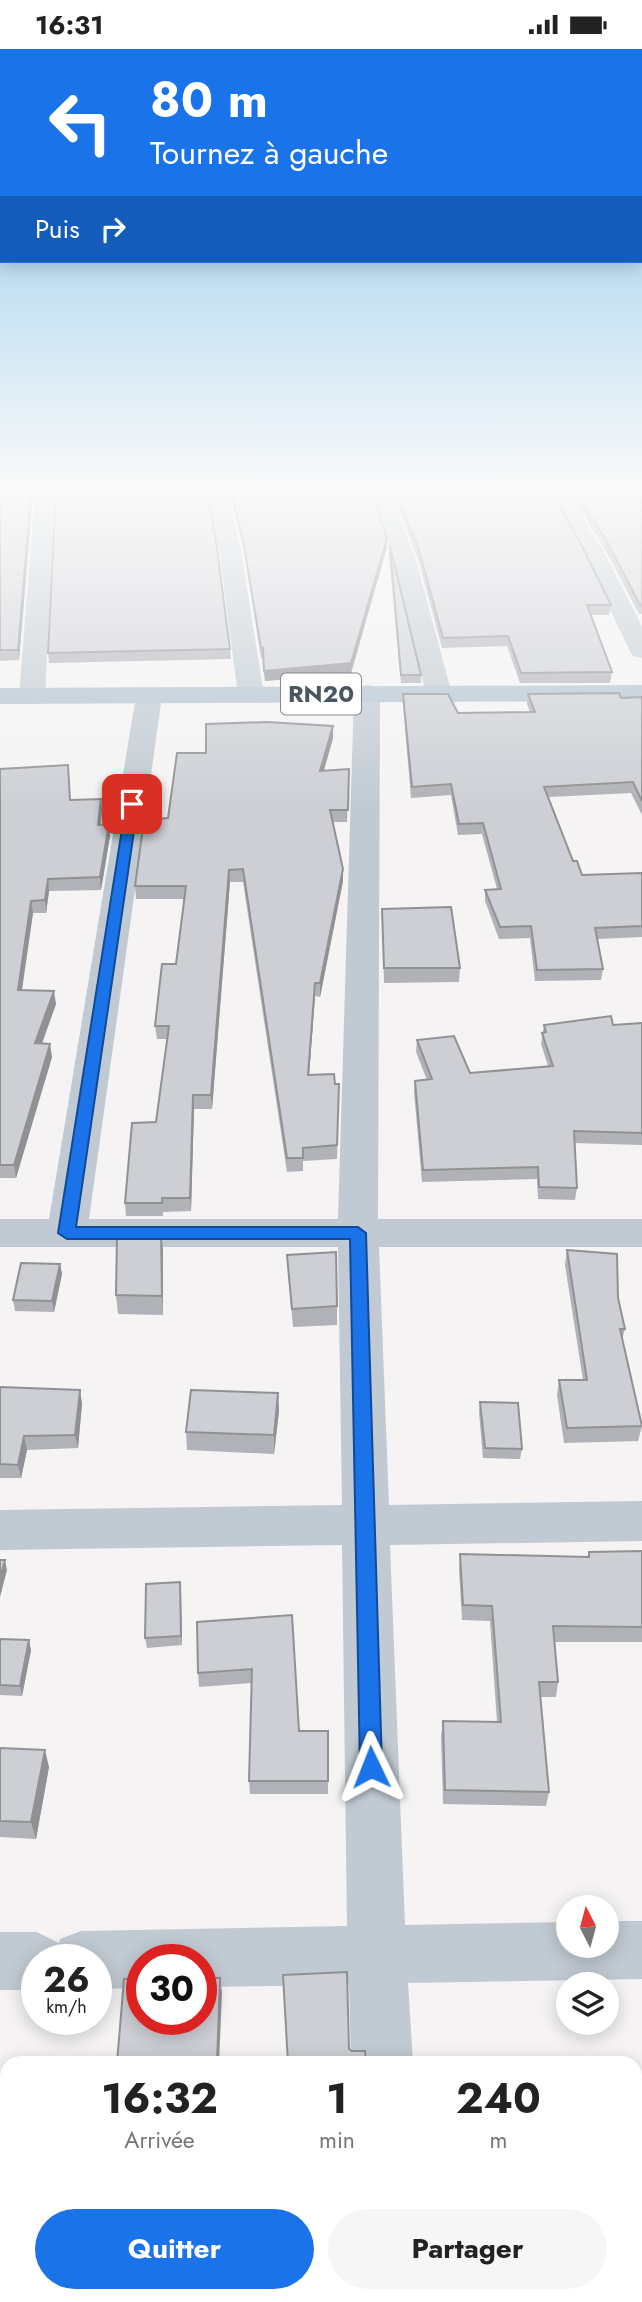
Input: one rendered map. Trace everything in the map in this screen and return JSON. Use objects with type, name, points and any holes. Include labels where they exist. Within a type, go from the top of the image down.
[{"type":"main road","name":"RN20","points":[[0,697],[642,693]]},
{"type":"street","points":[[32,696],[38,598]]},
{"type":"street","points":[[237,598],[251,695]]},
{"type":"street","points":[[415,598],[439,694]]},
{"type":"street","points":[[616,598],[642,651]]},
{"type":"street","points":[[367,693],[358,1233],[364,1525],[382,2056]]},
{"type":"street","points":[[67,1233],[149,696]]},
{"type":"street","points":[[0,1233],[642,1233]]},
{"type":"street","points":[[0,1530],[642,1521]]},
{"type":"street","points":[[112,1959],[642,1950]]},
{"type":"street","points":[[0,1961],[21,1961]]},
{"type":"building","points":[[0,598],[22,598],[18,650],[0,650]]},
{"type":"building","points":[[51,598],[223,598],[230,649],[48,653]]},
{"type":"building","points":[[253,598],[370,598],[351,663],[264,671]]},
{"type":"building","points":[[394,598],[403,598],[421,675],[401,675]]},
{"type":"building","points":[[432,598],[608,598],[611,605],[587,605],[612,672],[521,673],[508,636],[443,638]]},
{"type":"building","points":[[619,693],[621,698],[642,697],[642,801],[633,782],[544,787],[573,861],[577,861],[582,875],[642,873],[642,926],[595,928],[603,969],[537,970],[531,926],[500,927],[485,890],[501,889],[483,823],[459,824],[451,784],[412,787],[403,694],[448,694],[458,713],[535,712],[528,694]]},
{"type":"building","points":[[267,722],[333,726],[320,771],[349,769],[348,810],[330,810],[343,869],[320,983],[315,983],[308,1075],[334,1074],[335,1084],[339,1084],[337,1145],[303,1148],[303,1158],[287,1158],[243,869],[229,870],[211,1095],[193,1095],[190,1198],[162,1198],[162,1203],[125,1203],[132,1123],[156,1122],[169,1026],[155,1026],[162,964],[176,964],[186,886],[135,886],[144,820],[168,818],[177,753],[206,753],[206,724]]},
{"type":"building","points":[[68,765],[70,800],[101,799],[98,825],[109,824],[100,877],[48,879],[45,900],[31,901],[18,990],[54,991],[35,1043],[50,1044],[14,1165],[0,1165],[0,769]]},
{"type":"building","points":[[451,907],[460,968],[384,968],[382,909]]},
{"type":"building","points":[[611,1016],[613,1025],[642,1023],[642,1133],[574,1131],[577,1188],[539,1187],[538,1167],[423,1170],[415,1081],[432,1079],[417,1040],[454,1036],[470,1073],[553,1066],[542,1033],[546,1032],[544,1025]]},
{"type":"building","points":[[121,1231],[161,1231],[162,1296],[116,1295],[117,1236],[121,1236]]},
{"type":"building","points":[[567,1250],[617,1254],[618,1298],[625,1329],[620,1329],[642,1426],[567,1428],[559,1380],[587,1380]]},
{"type":"building","points":[[336,1252],[337,1306],[292,1309],[287,1255]]},
{"type":"building","points":[[21,1263],[60,1264],[52,1301],[13,1300]]},
{"type":"building","points":[[0,1387],[80,1390],[75,1435],[24,1436],[18,1465],[0,1464]]},
{"type":"building","points":[[191,1390],[278,1393],[274,1435],[186,1432]]},
{"type":"building","points":[[480,1402],[518,1403],[522,1449],[485,1448]]},
{"type":"building","points":[[642,1551],[642,1627],[553,1626],[558,1682],[539,1682],[549,1792],[445,1790],[443,1721],[501,1722],[492,1606],[463,1605],[460,1554],[589,1557],[589,1552]]},
{"type":"building","points":[[0,1560],[5,1560],[0,1578]]},
{"type":"building","points":[[180,1582],[181,1636],[145,1638],[146,1584]]},
{"type":"building","points":[[292,1615],[299,1731],[328,1731],[328,1781],[249,1781],[252,1669],[198,1673],[197,1622]]},
{"type":"building","points":[[0,1639],[29,1640],[20,1686],[0,1685]]},
{"type":"building","points":[[0,1748],[45,1750],[31,1822],[0,1821]]},
{"type":"building","points":[[347,1972],[349,2049],[365,2051],[365,2056],[288,2056],[283,1975]]},
{"type":"building","points":[[217,1978],[220,1978],[217,2056],[118,2056],[124,1979],[126,2035],[217,2035]]},
{"type":"route","points":[[132,804],[67,1233],[358,1233],[371,1767]]}]
